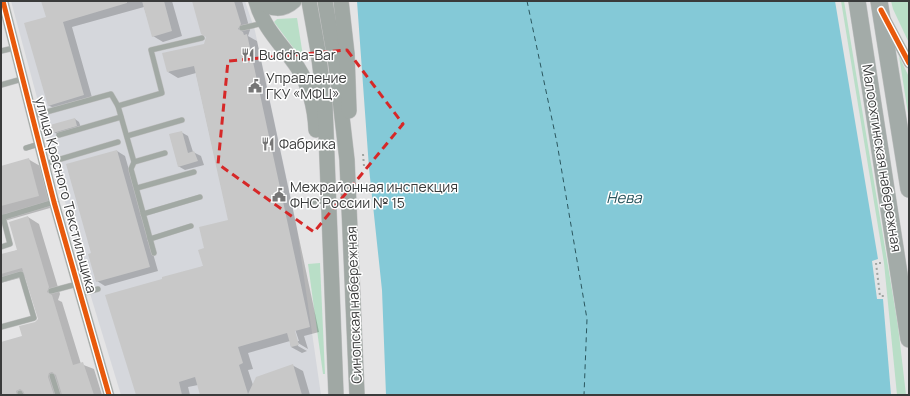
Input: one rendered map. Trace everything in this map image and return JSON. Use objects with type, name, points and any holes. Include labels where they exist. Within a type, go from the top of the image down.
[{"type":"main road","points":[[256,1],[264,23],[304,80],[315,112],[318,155],[327,173]]},
{"type":"main road","points":[[260,1],[270,8],[278,8],[288,6],[294,1]]},
{"type":"main road","name":"Синопская набережная","points":[[309,1],[318,51],[325,105],[336,395]]},
{"type":"main road","name":"Синопская набережная","points":[[325,1],[344,133],[349,199],[357,395]]},
{"type":"main road","points":[[340,1],[349,90],[350,116],[344,133]]},
{"type":"main road","name":"Малоохтинская набережная","points":[[857,1],[909,339]]},
{"type":"main road","name":"Малоохтинская набережная","points":[[880,5],[909,189]]},
{"type":"street","name":"улица Красного Текстильщика","points":[[2,1],[54,202],[109,395]]},
{"type":"street","points":[[880,5],[909,63]]},
{"type":"lane","points":[[242,28],[264,23]]},
{"type":"lane","points":[[118,106],[162,93],[151,50],[202,38]]},
{"type":"lane","points":[[1,52],[14,48]]},
{"type":"lane","points":[[1,85],[22,78]]},
{"type":"lane","points":[[32,116],[111,94],[118,106],[127,136],[134,162],[131,169],[154,253]]},
{"type":"lane","points":[[59,135],[121,117]]},
{"type":"lane","points":[[127,136],[182,120]]},
{"type":"lane","points":[[44,164],[118,142]]},
{"type":"lane","points":[[26,148],[39,144]]},
{"type":"lane","points":[[134,162],[165,153]]},
{"type":"lane","points":[[137,188],[194,172]]},
{"type":"lane","points":[[143,214],[200,197]]},
{"type":"lane","points":[[310,202],[328,201]]},
{"type":"lane","points":[[1,247],[10,244],[2,217],[54,202]]},
{"type":"lane","points":[[150,239],[191,226]]},
{"type":"lane","points":[[1,280],[21,274],[30,298],[34,318],[1,327]]},
{"type":"lane","points":[[50,292],[78,284]]},
{"type":"lane","points":[[80,294],[98,289]]},
{"type":"lane","points":[[52,376],[58,395]]},
{"type":"path","points":[[363,154],[364,166]]},
{"type":"path","points":[[881,262],[876,263],[880,296],[885,296]]},
{"type":"highlighted area","points":[[347,50],[403,124],[314,232],[218,164],[228,61]]},
{"type":"shaded area","points":[[11,1],[245,1],[255,31],[296,222],[321,395],[121,395],[88,287]]},
{"type":"green space","points":[[841,1],[844,1],[898,326],[906,395],[897,395],[884,263]]},
{"type":"green space","points":[[891,1],[909,1],[909,43],[893,9]]},
{"type":"green space","points":[[297,18],[303,56],[301,58],[274,22],[277,19]]},
{"type":"green space","points":[[899,56],[909,77],[909,120]]},
{"type":"green space","points":[[320,263],[325,374],[323,374],[308,264]]},
{"type":"water","name":"Нева","points":[[357,1],[835,1],[878,259],[872,261],[877,299],[883,299],[891,395],[386,395],[382,290],[369,168]]},
{"type":"building","points":[[41,1],[127,1],[127,3],[63,22],[84,95],[48,106],[24,23],[46,17]]},
{"type":"building","points":[[142,1],[164,1],[172,31],[152,37]]},
{"type":"building","points":[[192,1],[234,1],[241,24],[238,29],[243,32],[244,35],[247,34],[310,327],[295,331],[299,345],[291,347],[287,333],[238,347],[243,363],[239,365],[248,394],[256,377],[293,364],[302,395],[200,395],[195,377],[179,382],[182,395],[136,395],[105,295],[203,266],[198,250],[204,248],[199,227],[228,220],[194,66],[167,72],[162,53],[204,44],[206,37],[201,34]]},
{"type":"building","points":[[75,118],[77,126],[53,133],[50,125]]},
{"type":"building","points":[[182,131],[188,153],[194,151],[198,161],[178,167],[169,134]]},
{"type":"building","points":[[117,150],[150,267],[96,282],[88,254],[91,253],[66,164]]},
{"type":"building","points":[[29,158],[39,196],[1,206],[1,166]]},
{"type":"building","points":[[28,216],[49,287],[47,292],[52,295],[73,365],[83,362],[94,395],[62,395],[56,375],[52,372],[49,373],[48,377],[54,395],[25,395],[20,389],[16,391],[17,395],[1,395],[1,342],[22,336],[19,326],[35,322],[38,319],[22,268],[1,274],[1,254],[17,250],[9,222]]},
{"type":"ferry route","points":[[527,1],[557,143],[587,319],[584,395]]},
{"type":"cycle path","points":[[3,1],[54,202],[109,395]]},
{"type":"cycle path","points":[[881,10],[909,63]]},
{"type":"place","name":"Buddha-Bar","points":[[248,55]]},
{"type":"place","name":"Управление ГКУ «МФЦ»","points":[[255,86]]},
{"type":"place","name":"Фабрика","points":[[268,144]]},
{"type":"place","name":"Межрайонная инспекция ФНС России № 15","points":[[279,195]]}]
